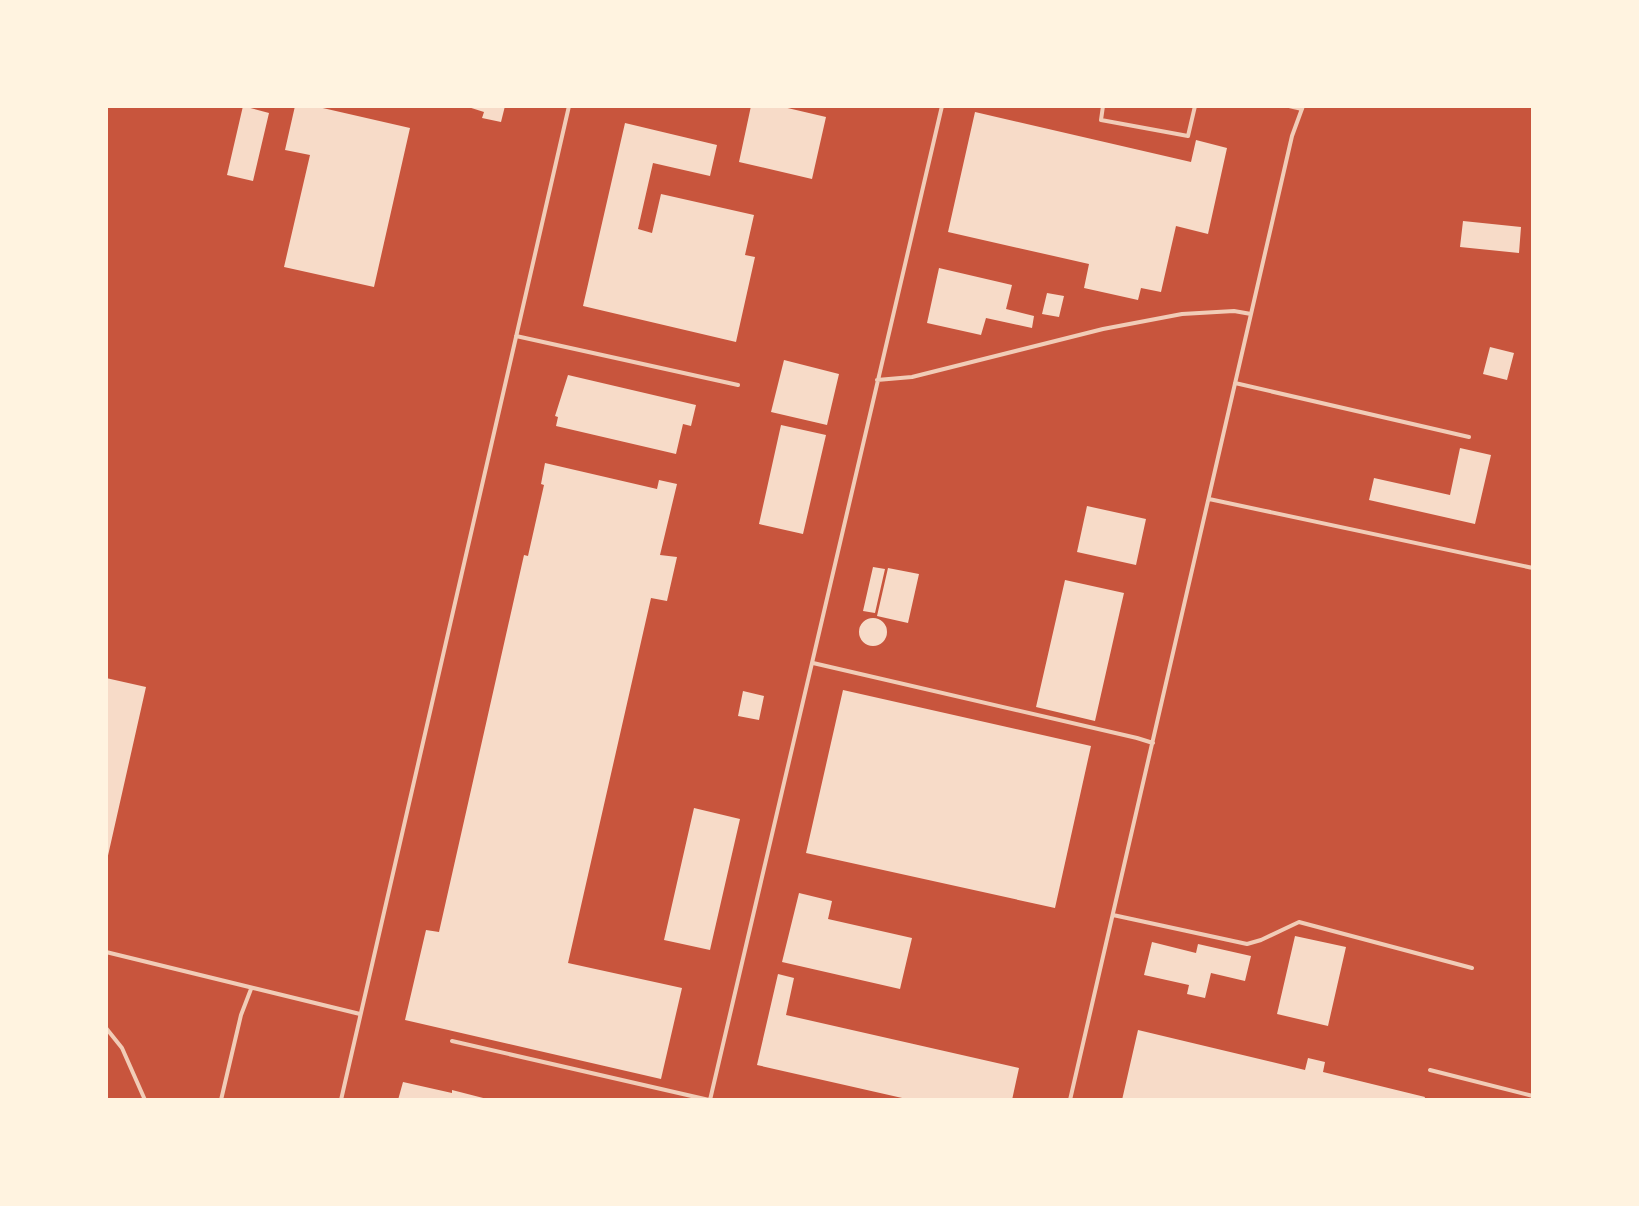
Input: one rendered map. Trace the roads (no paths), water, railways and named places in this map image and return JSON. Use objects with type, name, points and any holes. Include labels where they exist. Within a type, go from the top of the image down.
[{"type":"lane","points":[[341,1100],[569,106]]},
{"type":"lane","points":[[452,1041],[710,1100],[942,106]]},
{"type":"lane","points":[[1103,106],[1101,120],[1188,136],[1195,106]]},
{"type":"lane","points":[[1070,1100],[1292,136],[1303,108],[1289,106]]},
{"type":"lane","points":[[876,380],[912,377],[1061,339],[1182,314],[1234,311],[1251,314]]},
{"type":"lane","points":[[516,336],[738,385]]},
{"type":"lane","points":[[1235,383],[1469,437]]},
{"type":"lane","points":[[1209,499],[1533,568]]},
{"type":"lane","points":[[813,663],[1153,743]]},
{"type":"lane","points":[[1113,915],[1247,944],[1299,922],[1472,968]]},
{"type":"lane","points":[[106,952],[360,1014]]},
{"type":"lane","points":[[221,1100],[241,1015],[251,989]]},
{"type":"lane","points":[[106,1028],[122,1048],[145,1100]]},
{"type":"lane","points":[[1430,1070],[1533,1096]]}]
